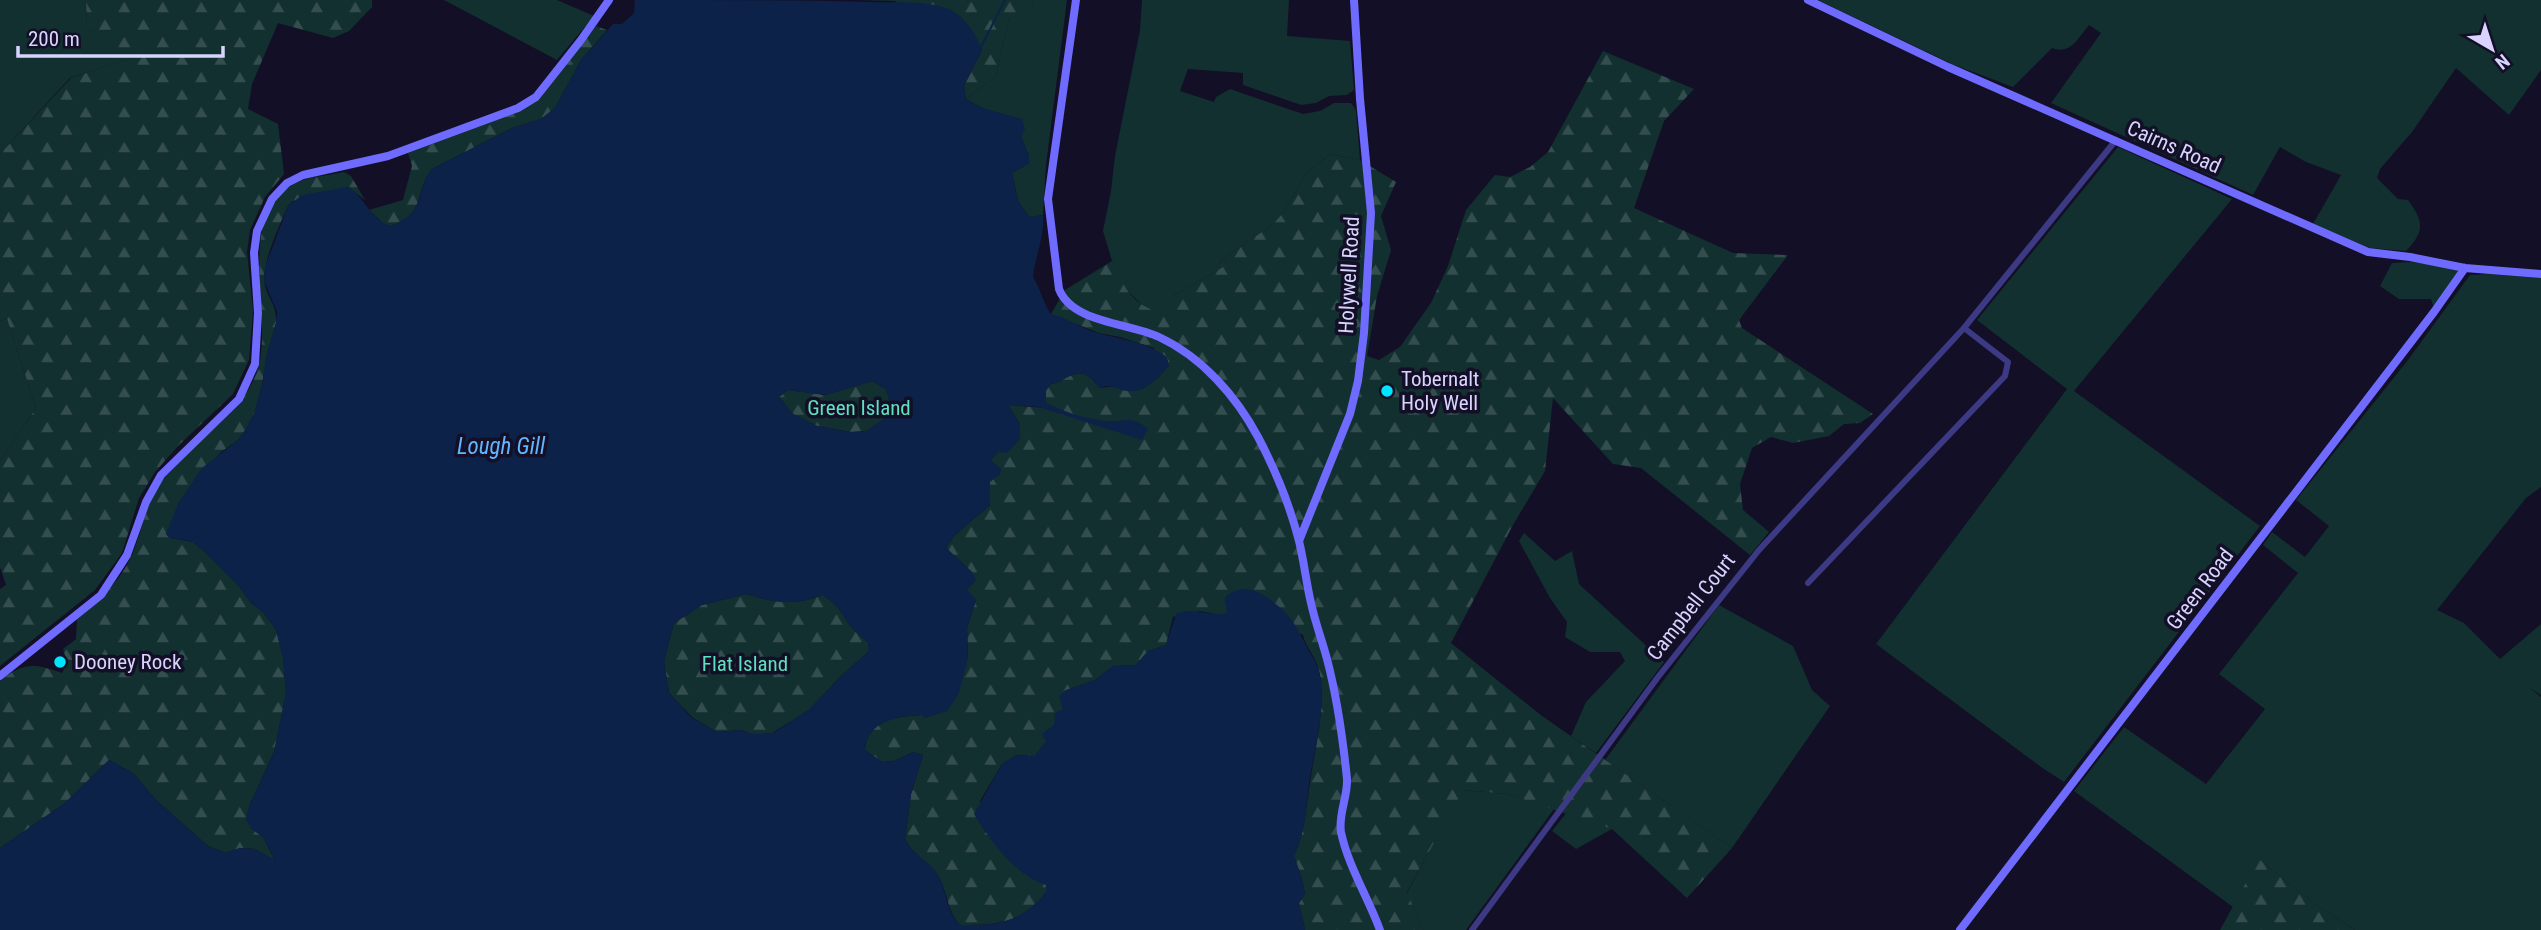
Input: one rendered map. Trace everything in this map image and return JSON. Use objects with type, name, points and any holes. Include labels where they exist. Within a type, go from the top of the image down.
[{"type":"street","points":[[0,676],[101,595],[127,555],[146,502],[161,475],[239,399],[255,364],[258,313],[254,253],[257,231],[272,199],[287,183],[303,175],[388,156],[518,108],[536,97],[581,40],[608,0]]},
{"type":"street","points":[[1076,0],[1048,199],[1056,276],[1063,300],[1084,313],[1161,338],[1204,366],[1225,388],[1258,437],[1291,512],[1299,541],[1311,606],[1328,661],[1339,720],[1347,783],[1340,828],[1347,852],[1380,930]]},
{"type":"street","name":"Holywell Road","points":[[1299,541],[1350,414],[1358,381],[1364,333],[1371,213],[1354,0]]},
{"type":"street","name":"Cairns Road","points":[[1808,0],[1948,67],[2368,252],[2465,268],[2541,274]]},
{"type":"street","name":"Campbell Court","points":[[1472,930],[1658,677],[1759,550],[1964,328],[2116,140]]},
{"type":"street","name":"Green Road","points":[[1960,930],[2426,323],[2465,268]]},
{"type":"street","points":[[1808,583],[2005,376],[2008,362],[1964,328]]},
{"type":"green space","points":[[0,0],[86,0],[87,27],[130,59],[70,78],[0,154]]},
{"type":"green space","points":[[86,0],[372,0],[372,7],[349,31],[333,38],[278,23],[252,84],[248,109],[278,124],[284,174],[265,197],[250,230],[247,252],[253,311],[249,360],[233,394],[178,446],[155,472],[139,498],[122,553],[95,590],[0,666],[0,589],[6,585],[0,567],[0,461],[36,408],[7,319],[0,321],[0,154],[71,78],[129,59],[87,27]]},
{"type":"green space","points":[[444,0],[557,0],[594,16],[557,60]]},
{"type":"green space","points":[[862,0],[1033,0],[1034,11],[1027,17],[1009,17],[996,76],[966,99],[964,86],[982,50],[895,1]]},
{"type":"green space","points":[[1033,0],[1067,0],[1046,165],[1043,215],[1029,217],[1018,201],[1012,173],[1029,163],[1021,137],[1022,120],[982,108],[966,99],[996,76],[1009,17],[1034,11]]},
{"type":"green space","points":[[1142,0],[1289,0],[1287,36],[1350,41],[1354,90],[1347,95],[1329,96],[1316,103],[1301,105],[1243,85],[1243,73],[1188,69],[1180,91],[1214,102],[1216,97],[1230,89],[1303,114],[1320,111],[1334,103],[1351,103],[1356,110],[1360,160],[1330,154],[1307,173],[1273,224],[1219,262],[1223,267],[1171,297],[1166,311],[1155,312],[1142,305],[1121,284],[1103,231],[1140,30]]},
{"type":"green space","points":[[1818,0],[2541,0],[2541,70],[2509,115],[2456,68],[2412,132],[2380,169],[2377,178],[2398,199],[2408,200],[2419,221],[2417,238],[2406,251],[2370,248],[2313,224],[2341,175],[2306,162],[2280,147],[2253,195],[2051,103],[2101,33],[2089,25],[2069,47],[2059,50],[2052,48],[2013,87],[1952,64]]},
{"type":"green space","points":[[596,26],[607,30],[581,60],[555,108],[541,119],[512,128],[432,169],[414,210],[401,221],[391,226],[384,224],[369,210],[403,200],[412,166],[408,153],[518,112],[540,99]]},
{"type":"green space","points":[[1603,51],[1694,89],[1664,121],[1634,208],[1733,253],[1788,255],[1739,320],[1742,328],[1873,414],[1860,423],[1844,424],[1829,436],[1793,443],[1771,437],[1752,448],[1740,484],[1743,510],[1769,532],[1750,555],[1641,468],[1613,464],[1553,398],[1545,471],[1513,525],[1451,643],[1542,716],[1732,848],[1687,898],[1612,829],[1507,794],[1463,790],[1407,892],[1423,930],[1305,930],[1299,903],[1305,894],[1294,856],[1305,820],[1319,726],[1322,697],[1319,670],[1303,635],[1225,598],[1228,613],[1220,615],[1200,611],[1173,617],[1166,645],[1148,651],[1136,665],[1113,666],[1095,680],[1064,691],[1063,710],[1035,756],[1017,755],[1002,764],[980,801],[1046,885],[1047,891],[1028,910],[1009,920],[960,925],[952,913],[936,873],[905,839],[911,794],[923,755],[913,752],[894,761],[882,762],[865,750],[871,732],[878,726],[894,719],[922,715],[968,657],[967,628],[976,600],[966,590],[972,572],[946,548],[954,536],[990,505],[990,481],[1000,474],[991,460],[1020,424],[1008,405],[1059,409],[1046,403],[1046,390],[1051,384],[1078,373],[1090,377],[1100,388],[1129,390],[1140,388],[1159,377],[1154,348],[1099,333],[1051,314],[1065,290],[1112,261],[1120,279],[1138,302],[1155,310],[1166,311],[1171,297],[1223,267],[1219,262],[1273,224],[1307,173],[1330,154],[1360,160],[1396,182],[1381,216],[1391,250],[1377,296],[1367,356],[1379,360],[1400,347],[1431,303],[1448,266],[1466,210],[1495,175],[1510,177],[1530,167],[1548,152]]},
{"type":"green space","points":[[2118,147],[2232,199],[2074,391],[2260,526],[2064,782],[1876,644],[2067,389],[1977,320]]},
{"type":"green space","points":[[344,172],[351,176],[365,200],[348,187],[293,201],[288,206],[265,268],[265,286],[274,307],[276,323],[254,414],[238,440],[221,452],[180,502],[166,534],[170,538],[193,542],[205,552],[238,585],[251,603],[264,613],[276,630],[283,657],[286,694],[274,752],[249,806],[252,829],[263,837],[275,861],[255,849],[240,848],[226,853],[208,846],[156,800],[133,773],[109,760],[65,803],[0,848],[0,681],[16,670],[30,666],[62,673],[67,663],[63,649],[76,639],[77,619],[108,590],[127,565],[158,486],[176,463],[231,412],[252,383],[259,365],[262,344],[260,242],[265,219],[275,200],[298,182]]},
{"type":"green space","points":[[2410,262],[2465,268],[2433,306],[2431,299],[2399,299],[2380,286],[2392,263]]},
{"type":"green space","points":[[2470,275],[2541,278],[2541,487],[2526,498],[2437,610],[2464,623],[2500,659],[2541,624],[2541,695],[2530,688],[2541,697],[2541,930],[2355,930],[2313,903],[2260,860],[2233,907],[2074,791],[2124,727],[2206,784],[2265,709],[2219,674],[2298,573],[2263,545],[2272,532],[2305,557],[2329,526],[2296,500],[2408,360]]},
{"type":"green space","points":[[7,319],[36,408],[0,461],[0,321]]},
{"type":"green space","name":"Green Island","points":[[872,381],[886,389],[893,413],[867,431],[851,432],[817,426],[793,414],[779,397],[788,390],[825,395]]},
{"type":"green space","points":[[1524,533],[1555,561],[1572,551],[1579,584],[1664,662],[1596,753],[1571,736],[1586,702],[1625,661],[1620,652],[1590,652],[1565,637],[1567,622],[1550,598],[1519,541]]},
{"type":"green space","name":"Flat Island","points":[[746,594],[784,602],[802,601],[822,595],[835,604],[850,626],[868,642],[869,651],[809,710],[772,733],[752,735],[741,730],[717,732],[692,717],[669,693],[664,661],[674,623],[702,605]]},
{"type":"green space","points":[[1719,605],[1793,646],[1812,690],[1830,706],[1732,848],[1605,760]]},
{"type":"green space","points":[[1462,790],[1507,794],[1554,809],[1466,930],[1423,930],[1407,893]]},
{"type":"green space","points":[[1567,812],[1612,829],[1576,849],[1552,831]]},
{"type":"green space","points":[[2259,859],[2313,903],[2355,930],[2220,930]]},
{"type":"water","name":"Lough Gill","points":[[635,0],[910,2],[940,6],[955,12],[969,26],[982,50],[964,86],[966,99],[982,108],[1022,119],[1025,129],[1021,137],[1029,163],[1012,173],[1018,201],[1029,217],[1043,215],[1043,231],[1033,277],[1049,311],[1092,331],[1142,344],[1167,357],[1169,366],[1150,384],[1139,390],[1127,391],[1107,386],[1100,388],[1090,377],[1078,373],[1051,384],[1046,390],[1046,403],[1067,412],[1099,420],[1137,422],[1148,429],[1142,440],[1039,407],[1008,405],[1020,424],[1020,439],[1007,453],[998,452],[991,460],[1001,469],[1000,474],[990,482],[990,505],[954,536],[946,548],[972,572],[976,580],[967,590],[976,600],[967,628],[968,657],[959,693],[947,711],[925,718],[922,715],[885,722],[871,732],[867,740],[865,750],[882,762],[894,761],[913,752],[923,755],[911,794],[905,839],[938,875],[955,920],[960,925],[1009,920],[1028,910],[1047,891],[1046,885],[1014,866],[988,836],[974,814],[1002,764],[1017,755],[1035,756],[1046,741],[1042,734],[1054,725],[1055,713],[1063,709],[1059,696],[1064,691],[1095,680],[1113,666],[1136,665],[1148,651],[1166,645],[1176,614],[1188,611],[1227,613],[1225,598],[1234,591],[1243,589],[1263,595],[1290,617],[1315,661],[1320,678],[1320,721],[1303,827],[1294,856],[1305,894],[1299,903],[1305,930],[0,930],[0,848],[65,803],[109,760],[133,773],[156,800],[208,846],[226,853],[240,848],[255,849],[275,860],[263,837],[252,829],[246,820],[249,806],[274,752],[286,694],[283,657],[276,630],[264,613],[251,603],[238,585],[205,552],[193,542],[170,538],[166,534],[179,502],[202,468],[238,440],[254,414],[277,312],[264,281],[265,267],[288,206],[302,195],[348,187],[384,223],[391,226],[404,219],[417,205],[432,169],[512,128],[541,119],[555,108],[581,60],[613,24],[622,24],[634,13]],"holes":[[[872,381],[886,389],[893,412],[867,431],[851,432],[817,426],[793,414],[779,397],[788,390],[825,395]],[[746,594],[784,602],[822,595],[835,604],[850,626],[868,642],[869,651],[809,710],[773,733],[752,734],[741,730],[717,732],[691,717],[669,693],[664,661],[674,623],[702,605]]]},
{"type":"waterway","points":[[980,49],[1005,0]]},
{"type":"place","name":"Tobernalt Holy Well","points":[[1387,391]]},
{"type":"place","name":"Dooney Rock","points":[[60,662]]}]
